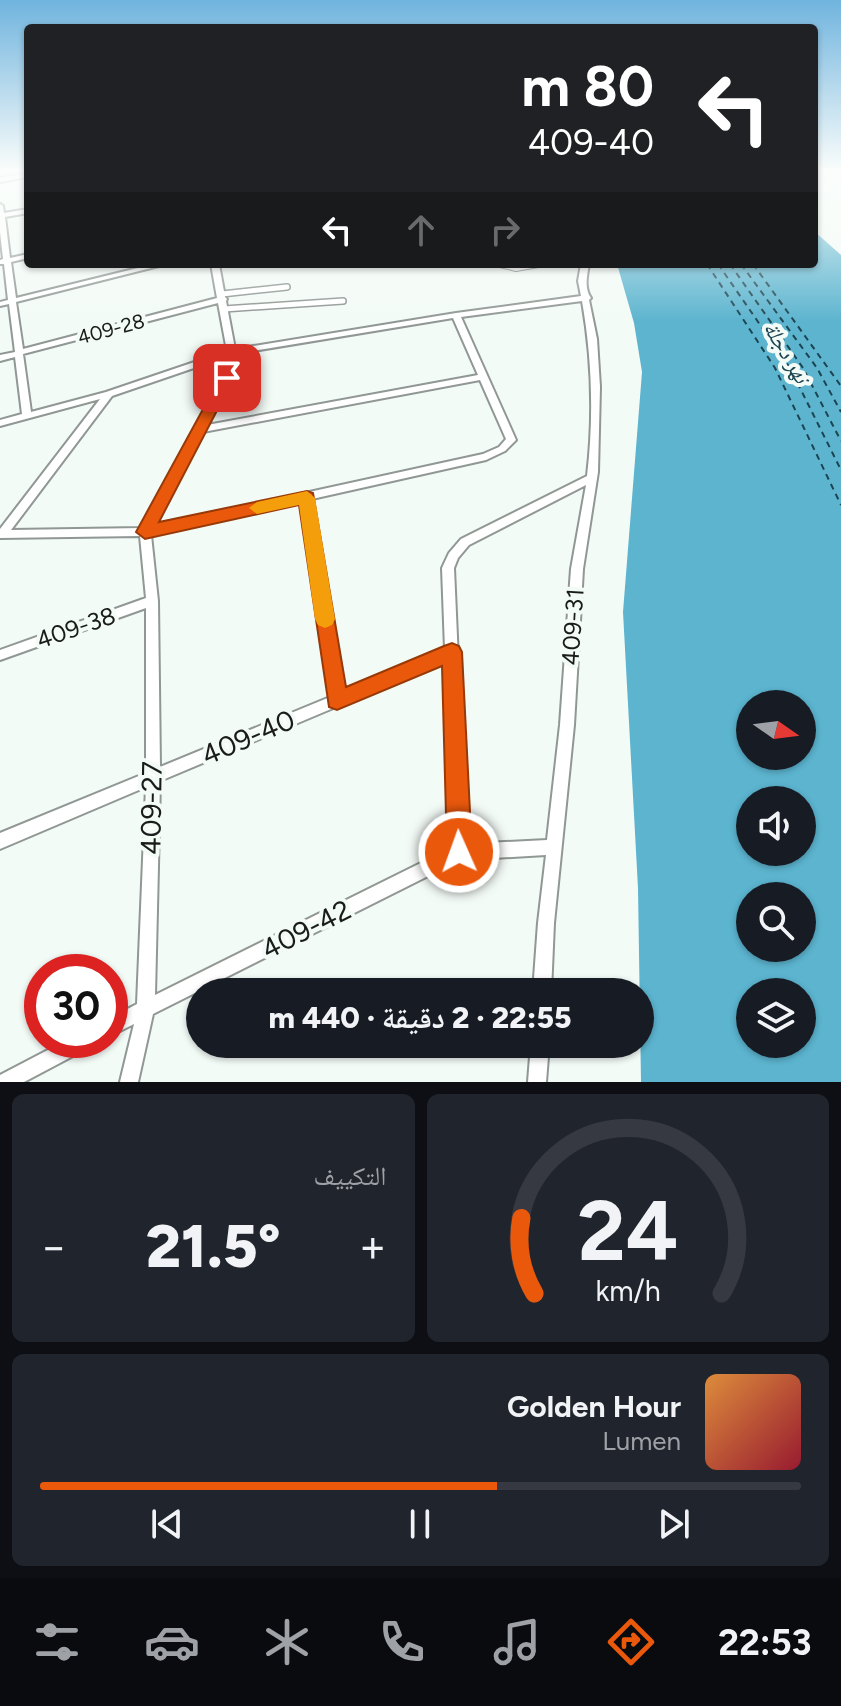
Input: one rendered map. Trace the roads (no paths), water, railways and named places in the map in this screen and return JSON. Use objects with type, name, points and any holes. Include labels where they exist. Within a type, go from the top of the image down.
[{"type":"street","points":[[1,221],[3,262],[12,301],[27,416]]},
{"type":"street","points":[[3,262],[24,257]]},
{"type":"street","points":[[0,304],[141,268]]},
{"type":"street","points":[[145,532],[227,378],[231,352],[216,268]]},
{"type":"street","name":"409-31","points":[[543,978],[567,725],[577,569],[591,478],[596,387],[587,298],[582,281],[584,268]]},
{"type":"street","points":[[0,423],[109,394],[231,352],[456,315],[587,298]]},
{"type":"street","name":"409-28","points":[[0,358],[223,301]]},
{"type":"street","points":[[1,534],[145,532],[486,457],[511,440],[456,315]]},
{"type":"street","points":[[201,429],[483,377]]},
{"type":"street","points":[[1,534],[109,394]]},
{"type":"street","points":[[554,847],[459,852],[448,568],[465,542],[591,478]]},
{"type":"street","points":[[307,498],[337,700]]},
{"type":"street","name":"409-27","points":[[129,1082],[146,1009],[153,777],[152,601],[145,532]]},
{"type":"street","name":"409-38","points":[[0,655],[152,601]]},
{"type":"street","name":"409-40","points":[[0,841],[452,652]]},
{"type":"street","name":"409-42","points":[[128,1018],[459,852]]},
{"type":"street","points":[[5,1082],[51,1058]]},
{"type":"street","points":[[537,1082],[539,1058]]},
{"type":"lane","points":[[223,301],[287,287]]},
{"type":"lane","points":[[223,301],[343,301]]},
{"type":"water","name":"نهر دجلة","points":[[818,235],[841,255],[841,1082],[641,1082],[641,1058],[654,1058],[654,978],[639,978],[638,888],[623,612],[642,372],[634,323],[618,268],[818,268]]}]
